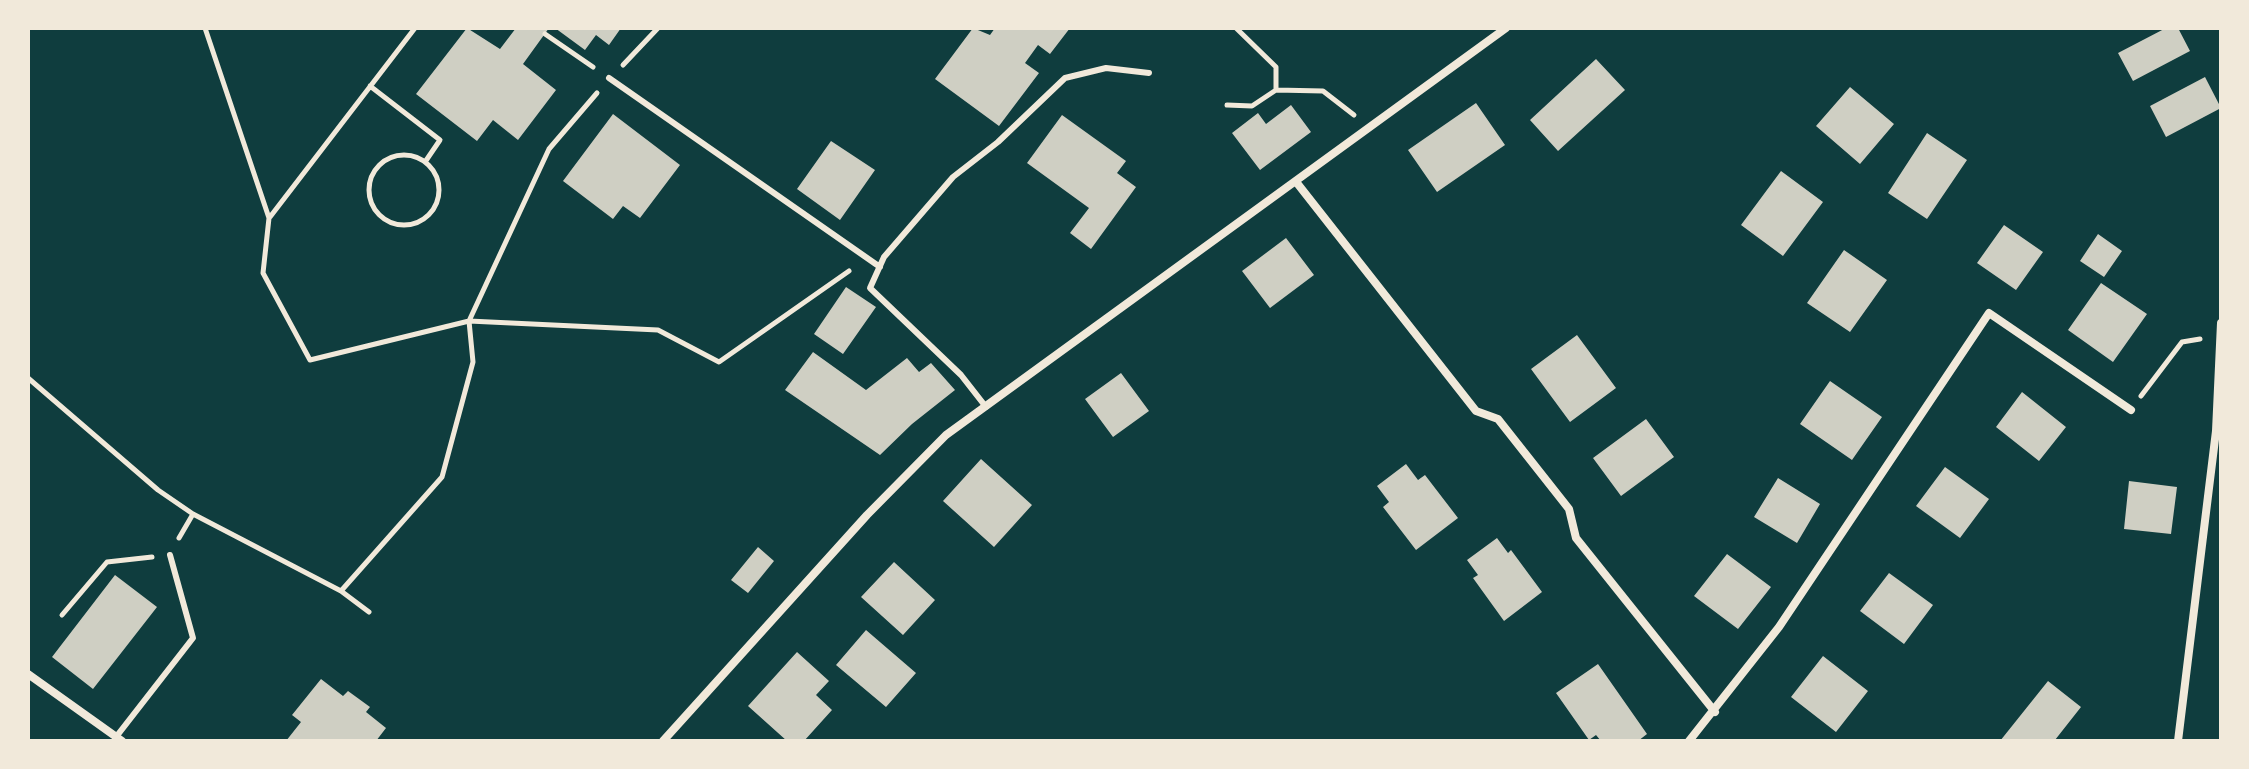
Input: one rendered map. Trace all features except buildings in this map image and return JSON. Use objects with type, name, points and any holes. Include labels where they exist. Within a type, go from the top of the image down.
[{"type":"street","points":[[663,741],[922,457],[986,407],[1506,28]]},
{"type":"street","points":[[1297,183],[1476,411],[1498,419],[1507,430],[1569,509],[1576,538],[1715,712]]},
{"type":"street","points":[[1689,741],[1715,712],[1779,627],[1989,313],[2131,410]]},
{"type":"street","points":[[2178,741],[2216,431],[2221,323]]},
{"type":"street","points":[[28,674],[119,739]]},
{"type":"lane","points":[[986,407],[961,375],[870,288],[880,267],[927,205],[953,177],[998,142],[1065,78],[1106,68],[1149,73]]},
{"type":"lane","points":[[609,78],[880,267]]},
{"type":"lane","points":[[119,739],[193,638],[170,555]]},
{"type":"path","points":[[205,28],[269,218],[263,273],[310,360],[469,321],[658,330],[719,362],[848,270],[870,288]]},
{"type":"path","points":[[269,218],[415,28]]},
{"type":"path","points":[[341,591],[442,477],[473,362],[469,321],[549,149],[609,78],[658,28]]},
{"type":"path","points":[[1236,28],[1276,67],[1276,90]]},
{"type":"path","points":[[545,34],[609,78]]},
{"type":"path","points":[[370,86],[440,140],[425,162]]},
{"type":"path","points":[[1227,105],[1252,106],[1276,90],[1323,91],[1371,128]]},
{"type":"path","points":[[401,155],[425,162],[439,186],[438,198],[430,214],[407,225],[382,218],[371,203],[368,189],[378,165],[401,155]]},
{"type":"path","points":[[2131,410],[2182,342],[2220,335]]},
{"type":"path","points":[[28,378],[158,490],[193,514],[341,591],[369,612]]},
{"type":"path","points":[[62,615],[107,562],[170,555],[193,514]]}]
